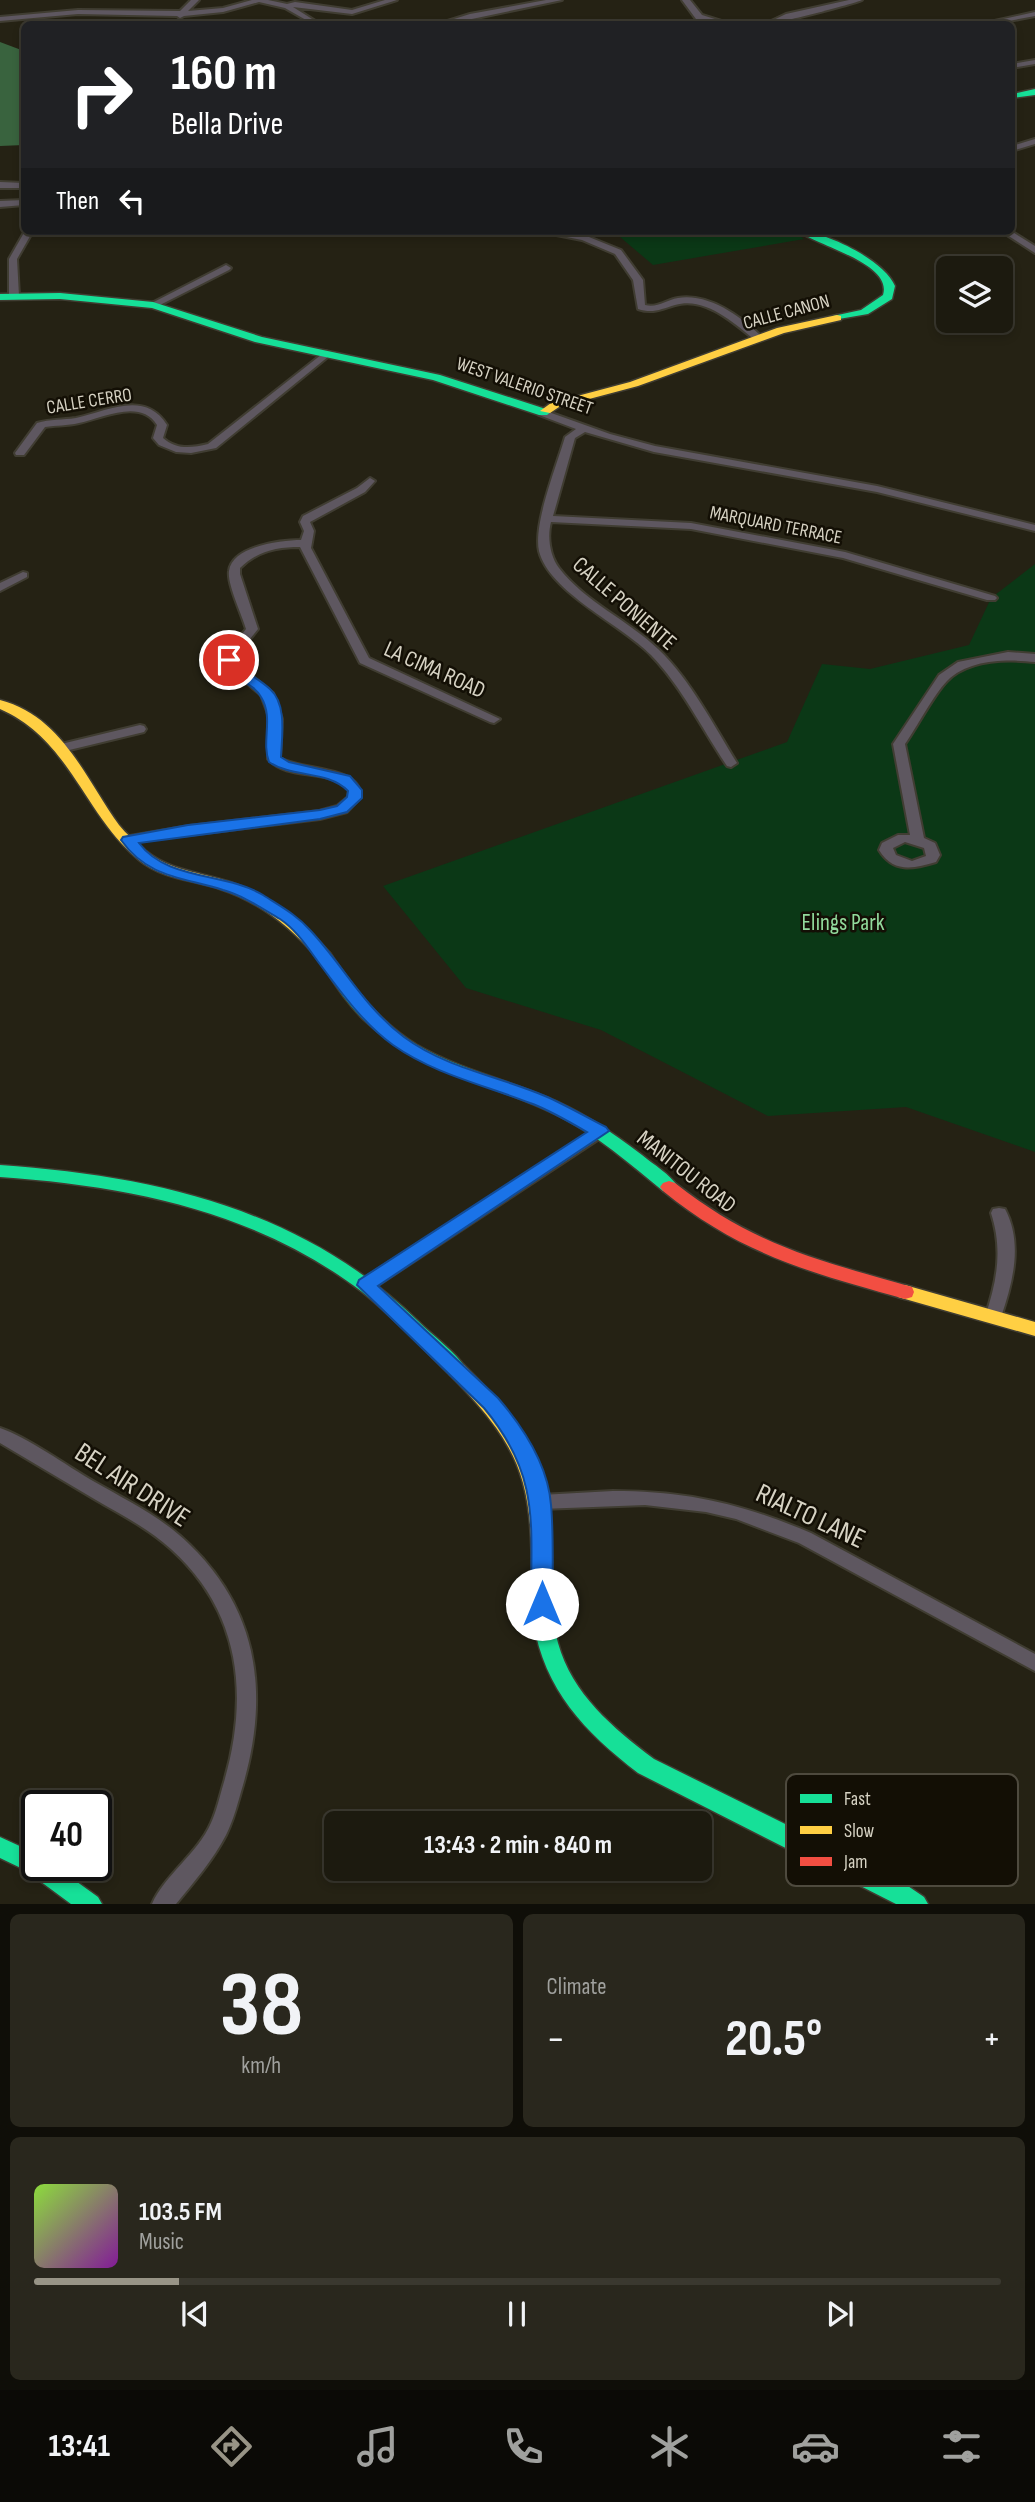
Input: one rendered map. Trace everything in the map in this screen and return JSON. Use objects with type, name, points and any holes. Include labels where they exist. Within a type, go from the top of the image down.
[{"type":"street","points":[[125,0],[148,13]]},
{"type":"street","points":[[180,16],[195,0]]},
{"type":"street","points":[[0,19],[78,12],[180,16],[206,14],[258,0],[287,6],[312,21]]},
{"type":"street","points":[[287,6],[295,4],[352,12],[393,0]]},
{"type":"street","points":[[452,21],[558,0]]},
{"type":"street","points":[[686,0],[699,17],[715,21]]},
{"type":"street","points":[[776,21],[858,0]]},
{"type":"street","points":[[1000,21],[1035,14]]},
{"type":"street","points":[[180,16],[189,21]]},
{"type":"street","points":[[1015,65],[1035,62]]},
{"type":"street","points":[[1015,95],[1035,92]]},
{"type":"street","points":[[1030,142],[1035,147]]},
{"type":"street","points":[[0,185],[21,186]]},
{"type":"street","points":[[0,204],[21,202]]},
{"type":"street","points":[[7,297],[15,286],[11,251],[25,235]]},
{"type":"street","points":[[565,235],[584,238],[618,252],[638,280],[641,307],[644,309],[656,310],[682,301],[698,302],[723,312],[758,338]]},
{"type":"street","name":"CALLE CANON","points":[[545,412],[564,403],[644,381],[790,327],[864,312],[881,304],[891,292],[890,281],[876,266],[809,235]]},
{"type":"street","points":[[1011,235],[1035,250]]},
{"type":"street","points":[[153,305],[226,268]]},
{"type":"street","name":"WEST VALERIO STREET","points":[[7,297],[87,298],[153,305],[259,341],[436,377],[654,449],[877,489],[1035,528]]},
{"type":"street","name":"CALLE CERRO","points":[[20,453],[41,425],[127,408],[144,410],[157,416],[162,425],[158,438],[167,446],[192,449],[212,446],[326,354]]},
{"type":"street","name":"CALLE PONIENTE","points":[[584,428],[570,437],[544,528],[545,551],[560,578],[655,652],[674,674],[731,763]]},
{"type":"street","points":[[129,840],[188,830],[320,815],[342,809],[354,798],[355,790],[345,779],[284,766],[274,759],[276,719],[267,693],[229,663],[232,652],[248,638],[252,629],[234,574],[235,567],[254,552],[270,545],[307,544],[307,518],[360,490],[370,481]]},
{"type":"street","name":"MARQUARD TERRACE","points":[[548,519],[691,526],[845,555],[992,597]]},
{"type":"street","name":"LA CIMA ROAD","points":[[307,544],[305,548],[365,660],[373,666],[494,719]]},
{"type":"street","points":[[0,588],[23,575]]},
{"type":"street","points":[[918,839],[899,744],[943,678],[962,665],[1008,656],[1035,658]]},
{"type":"street","name":"MANITOU ROAD","points":[[0,704],[18,709],[45,727],[118,833],[129,840],[139,854],[163,869],[230,887],[270,905],[289,918],[305,933],[362,1009],[398,1041],[420,1055],[473,1078],[538,1100],[600,1131],[704,1217],[761,1249],[794,1261],[1035,1329]]},
{"type":"street","points":[[61,748],[140,729]]},
{"type":"street","points":[[366,1285],[600,1131]]},
{"type":"street","points":[[0,1171],[74,1176],[130,1184],[216,1207],[295,1240],[366,1285],[482,1394],[509,1424],[526,1453],[541,1502],[544,1637],[554,1666],[569,1694],[590,1721],[616,1745],[646,1766],[786,1835]]},
{"type":"street","points":[[993,1317],[1009,1263],[1005,1227],[999,1213]]},
{"type":"street","name":"BEL AIR DRIVE","points":[[0,1435],[157,1528],[175,1542],[208,1576],[237,1628],[246,1662],[250,1699],[247,1736],[240,1765],[219,1829],[200,1859],[162,1903]]},
{"type":"street","name":"RIALTO LANE","points":[[541,1502],[617,1496],[658,1497],[729,1508],[768,1521],[805,1538],[1035,1663]]},
{"type":"street","points":[[0,1847],[33,1863],[90,1903]]},
{"type":"street","points":[[888,1886],[916,1903]]},
{"type":"green space","points":[[0,42],[21,50],[21,145],[0,146]]},
{"type":"green space","points":[[618,235],[799,235],[804,239],[653,265]]},
{"type":"green space","name":"Elings Park","points":[[1035,564],[1035,1152],[906,1107],[768,1116],[601,1030],[466,988],[383,886],[787,742],[822,664],[870,669],[969,645],[991,598]]},
{"type":"traffic: fast","points":[[1015,95],[1035,92]]},
{"type":"traffic: fast","points":[[812,235],[866,261],[886,277],[890,286],[888,297],[864,312],[837,318]]},
{"type":"traffic: fast","points":[[0,297],[60,296],[153,305],[259,340],[436,377],[543,413],[546,411]]},
{"type":"traffic: fast","points":[[324,956],[356,1002],[390,1034],[437,1061],[565,1112],[593,1128],[669,1187]]},
{"type":"traffic: fast","points":[[0,1171],[49,1174],[145,1189],[192,1200],[283,1235],[326,1258],[367,1286],[457,1370]]},
{"type":"traffic: fast","points":[[542,1584],[543,1615],[556,1667],[583,1710],[601,1729],[646,1766],[786,1835]]},
{"type":"traffic: fast","points":[[0,1847],[33,1863],[90,1904]]},
{"type":"traffic: fast","points":[[888,1886],[916,1904]]},
{"type":"traffic: slow","points":[[546,411],[555,405],[634,384],[781,330],[837,318]]},
{"type":"traffic: slow","points":[[0,704],[31,720],[56,742],[77,769],[116,830],[147,859],[168,870],[224,885],[256,899],[286,918],[324,956]]},
{"type":"traffic: slow","points":[[905,1292],[1035,1329]]},
{"type":"traffic: slow","points":[[457,1370],[503,1419],[529,1465],[540,1517],[542,1584]]},
{"type":"traffic: jam","points":[[669,1187],[724,1228],[752,1242],[809,1265],[905,1292]]},
{"type":"route","points":[[229,660],[232,667],[267,693],[276,719],[274,759],[284,766],[345,779],[355,790],[354,798],[342,809],[320,815],[188,830],[129,840],[139,854],[163,869],[254,896],[289,918],[305,933],[362,1009],[398,1041],[420,1055],[473,1078],[538,1100],[600,1131],[366,1285],[491,1403],[509,1424],[526,1453],[541,1502],[542,1604]]}]
